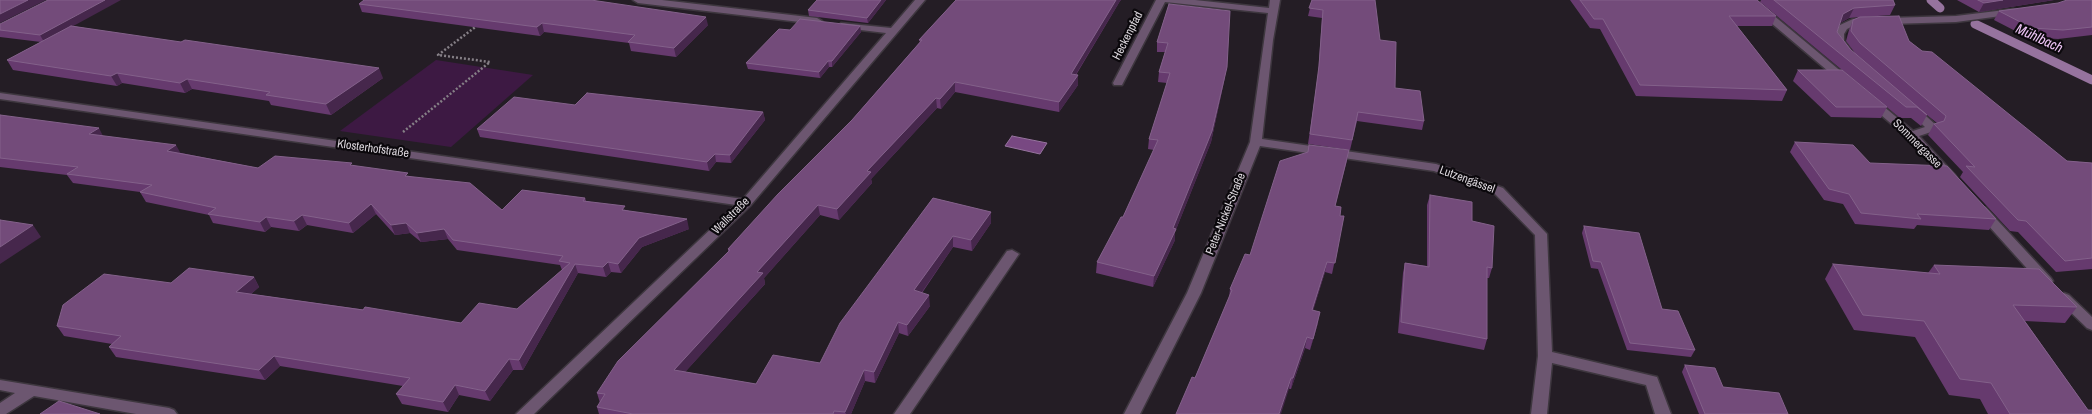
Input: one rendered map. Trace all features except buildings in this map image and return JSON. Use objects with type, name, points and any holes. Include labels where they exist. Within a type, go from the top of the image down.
[{"type":"street","points":[[638,0],[895,31]]},
{"type":"street","name":"Wallstraße","points":[[524,414],[746,203],[920,0]]},
{"type":"street","name":"Heckenpfad","points":[[1118,84],[1160,0]]},
{"type":"street","points":[[1168,0],[1274,6]]},
{"type":"street","name":"Sommergasse","points":[[1747,1],[1911,135],[1958,185]]},
{"type":"street","name":"Peter-Nickel-Straße","points":[[1132,414],[1194,293],[1256,142],[1274,6]]},
{"type":"street","points":[[1850,56],[1839,41],[1839,34],[1843,27],[1853,22],[1868,20],[1956,19],[2025,11]]},
{"type":"street","name":"Klosterhofstraße","points":[[0,96],[746,203]]},
{"type":"street","points":[[1906,104],[1934,128],[1911,135]]},
{"type":"street","name":"Lutzengässel","points":[[1256,142],[1436,168],[1499,191],[1541,234],[1545,356],[1539,414]]},
{"type":"street","points":[[1971,200],[2044,279],[2092,325]]},
{"type":"street","points":[[902,414],[1012,254]]},
{"type":"street","points":[[1545,356],[1652,381],[1663,414]]},
{"type":"street","points":[[0,386],[169,414]]},
{"type":"street","points":[[0,410],[29,392]]},
{"type":"path","points":[[381,150],[490,62],[438,55],[483,22]]},
{"type":"shaded area","points":[[436,60],[533,75],[451,147],[340,131]]},
{"type":"shaded area","points":[[1012,136],[1047,143],[1040,154],[1005,146]]},
{"type":"waterway","name":"Mühlbach","points":[[1931,0],[1940,8]]},
{"type":"waterway","name":"Mühlbach","points":[[1975,24],[2092,80]]}]
